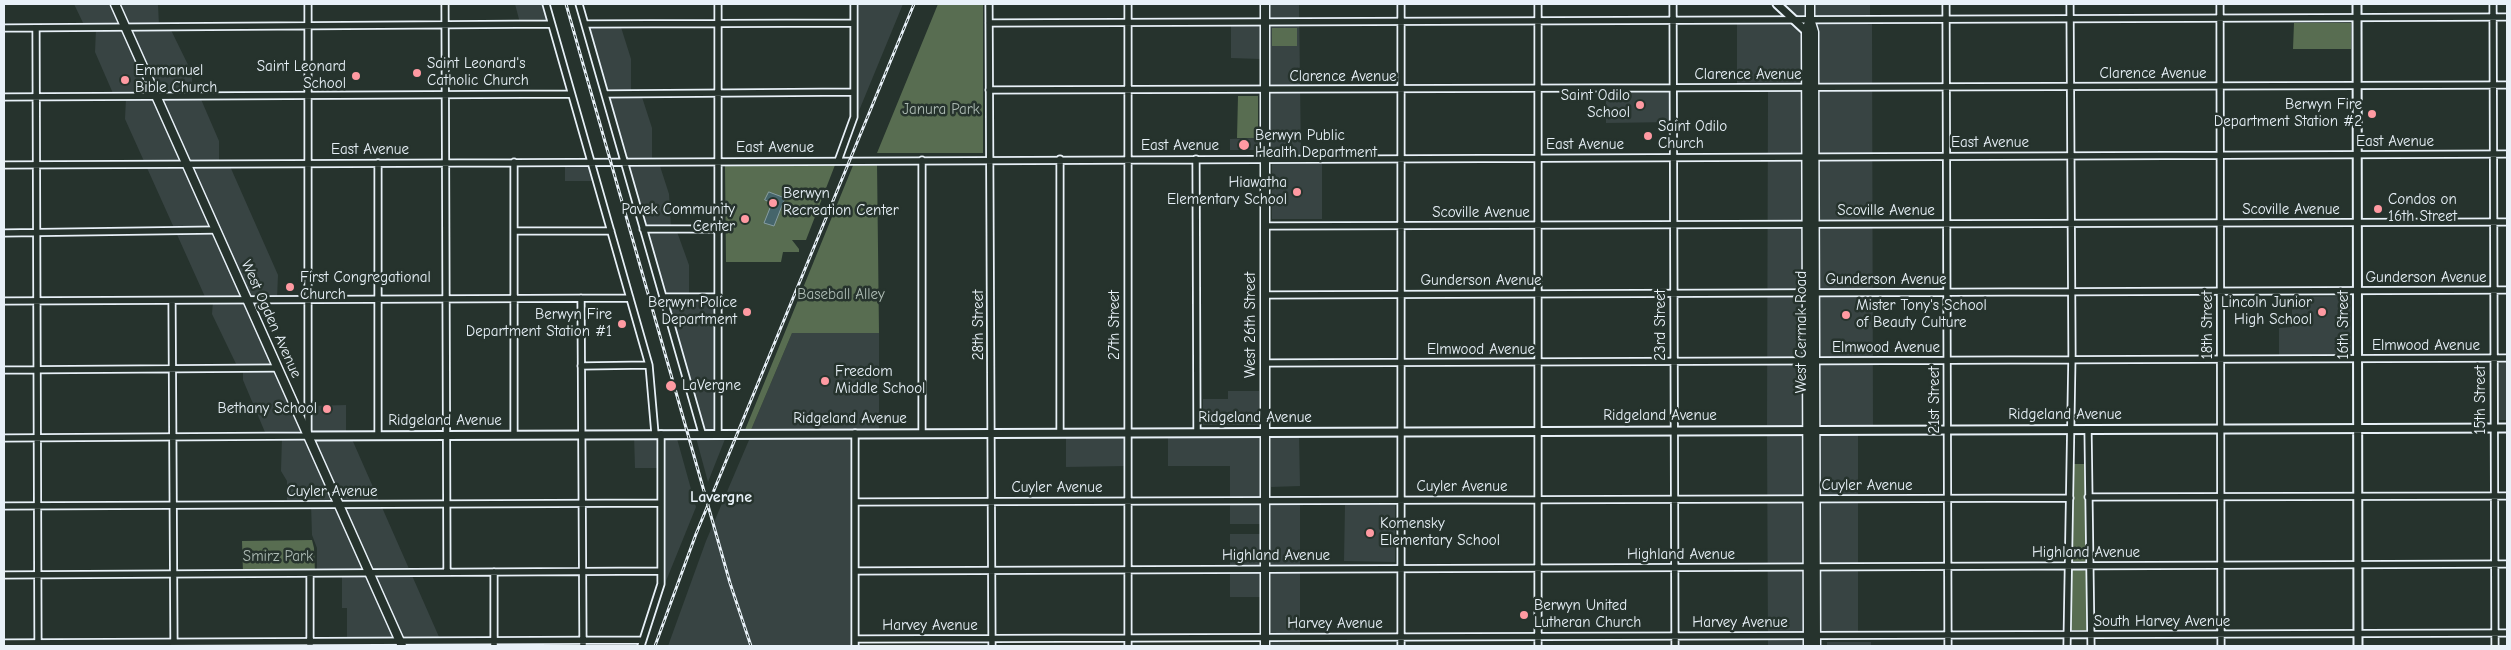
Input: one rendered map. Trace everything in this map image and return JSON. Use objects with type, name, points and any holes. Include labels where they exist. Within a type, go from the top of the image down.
[{"type":"main road","name":"West Ogden Avenue","points":[[115,4],[401,643]]},
{"type":"main road","name":"West 26th Street","points":[[1265,4],[1265,646]]},
{"type":"main road","name":"West Cermak Road","points":[[1808,646],[1812,635],[1810,4]]},
{"type":"main road","name":"West Cermak Road","points":[[1812,635],[1816,646]]},
{"type":"street","points":[[308,4],[308,436]]},
{"type":"street","points":[[445,4],[447,572]]},
{"type":"street","points":[[4,643],[38,645],[642,643],[661,584],[661,503],[658,434],[649,366],[546,4]]},
{"type":"street","points":[[579,4],[702,433]]},
{"type":"street","points":[[718,4],[718,433]]},
{"type":"street","points":[[838,160],[854,117],[854,4]]},
{"type":"street","name":"28th Street","points":[[989,4],[990,159],[992,168],[992,646]]},
{"type":"street","name":"27th Street","points":[[1128,4],[1128,646]]},
{"type":"street","points":[[1401,4],[1401,646]]},
{"type":"street","points":[[1538,4],[1538,646]]},
{"type":"street","name":"23rd Street","points":[[1673,4],[1675,646]]},
{"type":"street","points":[[1777,4],[1792,19],[1810,32]]},
{"type":"street","name":"21st Street","points":[[1946,4],[1948,646]]},
{"type":"street","points":[[2068,646],[2072,360],[2070,4]]},
{"type":"street","name":"18th Street","points":[[2220,4],[2221,646]]},
{"type":"street","name":"16th Street","points":[[2357,4],[2358,646]]},
{"type":"street","name":"15th Street","points":[[2493,4],[2494,646]]},
{"type":"street","points":[[989,23],[2507,17]]},
{"type":"street","points":[[584,24],[854,23]]},
{"type":"street","points":[[4,28],[552,24]]},
{"type":"street","points":[[36,28],[38,645]]},
{"type":"street","name":"Clarence Avenue","points":[[989,90],[2507,85]]},
{"type":"street","points":[[604,94],[854,92]]},
{"type":"street","points":[[4,97],[571,94]]},
{"type":"street","name":"East Avenue","points":[[4,165],[1196,158],[2507,154]]},
{"type":"street","points":[[1196,158],[1197,432]]},
{"type":"street","points":[[1060,159],[1060,432]]},
{"type":"street","points":[[922,160],[922,433]]},
{"type":"street","points":[[514,162],[514,434]]},
{"type":"street","points":[[378,163],[378,435]]},
{"type":"street","name":"Scoville Avenue","points":[[1265,226],[2507,222]]},
{"type":"street","points":[[643,229],[718,229]]},
{"type":"street","points":[[4,233],[216,230]]},
{"type":"street","points":[[514,231],[611,231]]},
{"type":"street","name":"Gunderson Avenue","points":[[1265,294],[2507,290]]},
{"type":"street","points":[[663,297],[718,297]]},
{"type":"street","points":[[581,298],[583,643]]},
{"type":"street","points":[[4,301],[630,298]]},
{"type":"street","points":[[172,301],[174,644]]},
{"type":"street","name":"Elmwood Avenue","points":[[1265,363],[2507,358]]},
{"type":"street","points":[[581,366],[649,366]]},
{"type":"street","points":[[4,370],[278,368]]},
{"type":"street","points":[[2088,428],[2091,646]]},
{"type":"street","name":"Ridgeland Avenue","points":[[4,438],[702,433],[2507,428]]},
{"type":"street","points":[[855,433],[855,646]]},
{"type":"street","points":[[2088,497],[2507,496]]},
{"type":"street","name":"Cuyler Avenue","points":[[855,502],[2070,498]]},
{"type":"street","name":"Cuyler Avenue","points":[[4,506],[661,503]]},
{"type":"street","name":"Highland Avenue","points":[[855,570],[2507,564]]},
{"type":"street","points":[[4,575],[661,571]]},
{"type":"street","points":[[494,572],[494,643]]},
{"type":"street","points":[[310,574],[310,644]]},
{"type":"street","name":"South Harvey Avenue","points":[[1812,635],[2507,633]]},
{"type":"street","name":"Harvey Avenue","points":[[855,639],[1812,635]]},
{"type":"shaded area","points":[[74,4],[114,4],[124,27],[85,27]]},
{"type":"shaded area","points":[[116,4],[158,4],[159,26],[126,26]]},
{"type":"shaded area","points":[[515,4],[545,4],[550,23],[520,23]]},
{"type":"shaded area","points":[[855,4],[903,4],[856,118]]},
{"type":"shaded area","points":[[1266,4],[1299,4],[1301,158],[1265,158]]},
{"type":"shaded area","points":[[1778,4],[1809,4],[1809,18],[1793,19]]},
{"type":"shaded area","points":[[1811,4],[1870,4],[1870,18],[1811,18]]},
{"type":"shaded area","points":[[1811,20],[1872,20],[1873,428],[1816,429]]},
{"type":"shaded area","points":[[1737,22],[1787,22],[1796,29],[1804,39],[1804,84],[1737,85]]},
{"type":"shaded area","points":[[586,24],[620,24],[631,59],[631,93],[606,93]]},
{"type":"shaded area","points":[[1231,24],[1260,24],[1260,59],[1231,58]]},
{"type":"shaded area","points":[[126,28],[170,28],[192,73],[192,97],[200,97],[219,141],[219,162],[187,163]]},
{"type":"shaded area","points":[[96,29],[124,29],[246,299],[206,299],[125,119],[126,98],[115,98],[95,52]]},
{"type":"shaded area","name":"Saint Odilo School","points":[[1606,87],[1674,87],[1674,122],[1606,123]]},
{"type":"shaded area","points":[[1768,88],[1804,88],[1805,425],[1767,425]]},
{"type":"shaded area","points":[[606,94],[641,94],[652,128],[652,160],[658,160],[669,194],[671,228],[676,229],[689,265],[689,296],[663,296]]},
{"type":"shaded area","points":[[1258,138],[1258,150],[1230,150],[1230,139]]},
{"type":"shaded area","points":[[590,162],[596,181],[565,181],[565,163]]},
{"type":"shaded area","points":[[229,164],[278,275],[277,299],[249,299],[188,165]]},
{"type":"shaded area","name":"Hiawatha Elementary School","points":[[1272,164],[1322,164],[1322,219],[1272,219]]},
{"type":"shaded area","name":"Lincoln Junior High School","points":[[2351,296],[2352,355],[2279,356],[2279,328],[2292,327],[2292,297]]},
{"type":"shaded area","points":[[717,298],[718,434],[727,434],[708,482],[695,434],[702,434],[664,299]]},
{"type":"shaded area","points":[[213,301],[247,302],[307,436],[351,437],[443,646],[372,646],[372,641],[347,641],[347,608],[342,608],[342,572],[317,573],[317,548],[312,535],[311,504],[287,505],[287,481],[281,471],[282,437],[267,437],[243,380],[243,368],[238,368],[212,314]]},
{"type":"shaded area","name":"Freedom Middle School","points":[[792,333],[879,333],[879,429],[751,430]]},
{"type":"shaded area","points":[[2507,362],[2507,420],[2497,420],[2497,364]]},
{"type":"shaded area","points":[[1228,391],[1259,391],[1259,425],[1203,425],[1203,399],[1228,399]]},
{"type":"shaded area","points":[[346,405],[346,434],[310,435],[310,406]]},
{"type":"shaded area","points":[[1767,433],[1805,433],[1806,646],[1768,646]]},
{"type":"shaded area","points":[[1820,434],[1858,434],[1858,632],[1820,633]]},
{"type":"shaded area","points":[[634,435],[660,435],[660,468],[635,468]]},
{"type":"shaded area","points":[[662,435],[676,435],[696,507],[664,586],[662,585]]},
{"type":"shaded area","points":[[1126,435],[1126,466],[1066,467],[1066,436]]},
{"type":"shaded area","points":[[1168,435],[1260,435],[1260,497],[1230,497],[1230,466],[1168,466]]},
{"type":"shaded area","points":[[1271,435],[1299,435],[1300,486],[1271,487]]},
{"type":"shaded area","points":[[749,440],[851,440],[851,646],[668,646],[706,541]]},
{"type":"shaded area","points":[[1230,503],[1260,503],[1260,524],[1230,524]]},
{"type":"shaded area","points":[[1271,503],[1300,503],[1300,565],[1270,565]]},
{"type":"shaded area","name":"Komensky Elementary School","points":[[1345,505],[1395,505],[1395,562],[1344,561]]},
{"type":"shaded area","points":[[1230,534],[1260,534],[1260,566],[1230,566]]},
{"type":"shaded area","points":[[1230,571],[1260,571],[1260,597],[1230,597]]},
{"type":"shaded area","points":[[1271,572],[1300,572],[1300,646],[1271,646]]},
{"type":"shaded area","points":[[1827,642],[1871,642],[1871,646],[1827,646]]},
{"type":"green space","name":"Janura Park","points":[[938,4],[983,4],[983,153],[877,153]]},
{"type":"green space","points":[[2294,23],[2351,23],[2351,49],[2293,49]]},
{"type":"green space","points":[[1272,28],[1297,28],[1297,46],[1272,46]]},
{"type":"green space","points":[[1238,96],[1258,96],[1258,138],[1237,138]]},
{"type":"green space","name":"Baseball Alley","points":[[854,163],[877,163],[879,333],[792,333],[751,430],[745,430]]},
{"type":"green space","name":"Berwyn Recreation Center","points":[[835,165],[806,240],[792,240],[799,249],[799,252],[783,252],[781,262],[726,262],[725,166]]},
{"type":"green space","points":[[2073,464],[2087,464],[2085,562],[2073,561]]},
{"type":"green space","name":"Smirz Park","points":[[312,540],[315,573],[243,573],[242,541]]},
{"type":"green space","points":[[2072,569],[2089,571],[2088,631],[2071,630]]},
{"type":"water","points":[[769,192],[785,198],[774,226],[764,223],[772,203],[765,200]]},
{"type":"railway","points":[[566,4],[730,583],[751,646]]},
{"type":"railway","points":[[655,646],[696,534],[914,4]]},
{"type":"place","name":"Saint Leonard's Catholic Church","points":[[417,73]]},
{"type":"place","name":"Saint Leonard School","points":[[356,76]]},
{"type":"place","name":"Emmanuel Bible Church","points":[[125,80]]},
{"type":"place","name":"Saint Odilo School","points":[[1640,105]]},
{"type":"place","name":"Berwyn Fire Department Station #2","points":[[2372,114]]},
{"type":"place","name":"Saint Odilo Church","points":[[1648,136]]},
{"type":"place","name":"Berwyn Public Health Department","points":[[1244,145]]},
{"type":"place","name":"Hiawatha Elementary School","points":[[1297,192]]},
{"type":"place","name":"Berwyn Recreation Center","points":[[773,203]]},
{"type":"place","name":"Condos on 16th Street","points":[[2378,209]]},
{"type":"place","name":"Pavek Community Center","points":[[745,219]]},
{"type":"place","name":"First Congregational Church","points":[[290,287]]},
{"type":"place","name":"Berwyn Police Department","points":[[747,312]]},
{"type":"place","name":"Lincoln Junior High School","points":[[2322,312]]},
{"type":"place","name":"Mister Tony's School of Beauty Culture","points":[[1846,315]]},
{"type":"place","name":"Berwyn Fire Department Station #1","points":[[622,324]]},
{"type":"place","name":"Freedom Middle School","points":[[825,381]]},
{"type":"place","name":"LaVergne","points":[[671,386]]},
{"type":"place","name":"Bethany School","points":[[327,409]]},
{"type":"place","name":"Komensky Elementary School","points":[[1370,533]]},
{"type":"place","name":"Berwyn United Lutheran Church","points":[[1524,615]]},
{"type":"district","name":"Lavergne","points":[[721,497]]}]
